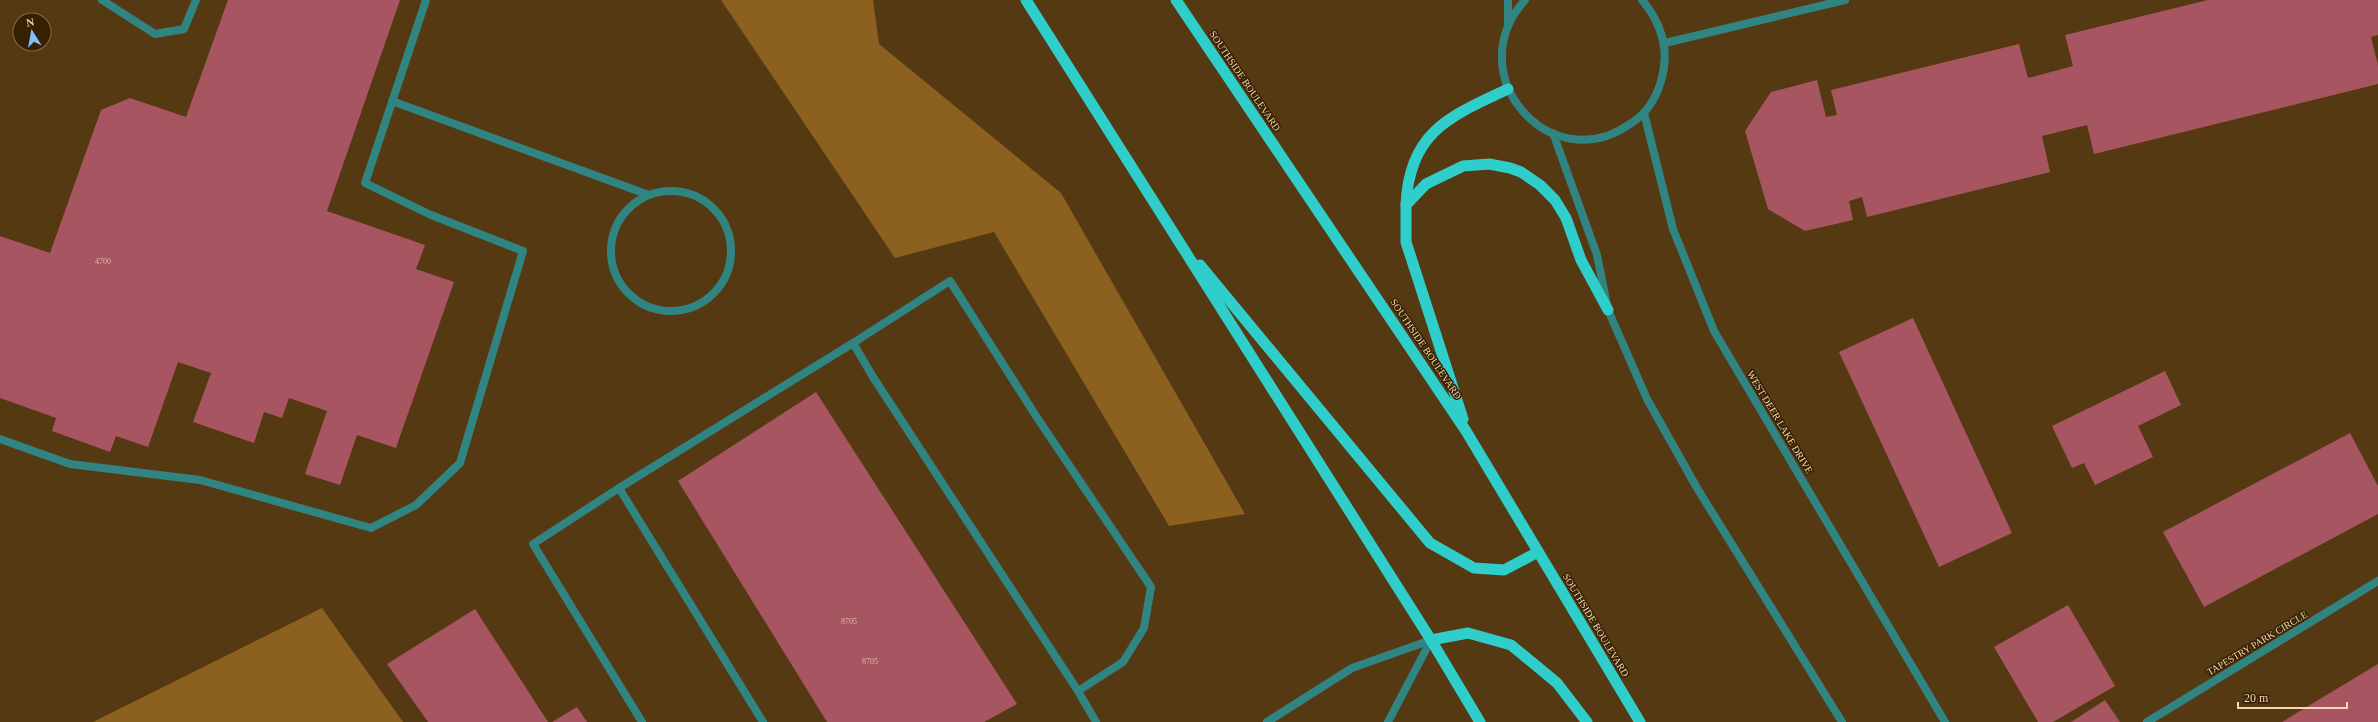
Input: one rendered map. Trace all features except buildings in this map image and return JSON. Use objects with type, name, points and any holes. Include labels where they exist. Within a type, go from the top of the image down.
[{"type":"highway","points":[[1026,0],[1431,640],[1480,722]]},
{"type":"highway","name":"SOUTHSIDE BOULEVARD","points":[[1176,0],[1466,431],[1640,722]]},
{"type":"highway","points":[[1466,431],[1408,249],[1405,227],[1407,191],[1412,173],[1423,146],[1431,134],[1448,119],[1508,89]]},
{"type":"highway","points":[[1406,205],[1426,184],[1463,166],[1489,164],[1510,168],[1521,172],[1540,185],[1555,200],[1566,218],[1581,260],[1608,310]]},
{"type":"highway","points":[[1170,229],[1430,543],[1474,568],[1504,570],[1538,552]]},
{"type":"highway","points":[[1431,640],[1468,633],[1511,645],[1557,684],[1586,722]]},
{"type":"street","points":[[102,0],[155,34],[184,29],[196,0]]},
{"type":"street","points":[[0,439],[70,464],[200,480],[371,528],[416,504],[460,462],[523,251],[431,215],[365,183],[426,0]]},
{"type":"street","points":[[1508,0],[1508,25],[1501,58],[1508,89],[1512,99],[1526,116],[1543,129],[1578,139],[1602,137],[1625,128],[1644,113],[1658,92],[1665,68],[1665,43],[1656,19],[1642,0]]},
{"type":"street","points":[[1508,25],[1525,0]]},
{"type":"street","points":[[1665,43],[1845,0]]},
{"type":"street","points":[[392,101],[649,195],[670,190],[690,194],[708,203],[723,219],[731,238],[732,258],[725,278],[712,295],[695,306],[676,311],[664,310],[639,302],[625,290],[615,274],[611,255],[612,236],[620,218],[633,204],[649,195]]},
{"type":"street","name":"WEST DEER LAKE DRIVE","points":[[1644,113],[1673,229],[1714,331],[1946,722]]},
{"type":"street","points":[[1553,133],[1597,255],[1608,310],[1647,399],[1697,488],[1842,722]]},
{"type":"street","points":[[642,722],[534,544],[619,488],[950,281],[1036,416],[1151,587],[1144,628],[1123,662],[1078,691]]},
{"type":"street","points":[[853,343],[873,377],[1078,691],[1096,722]]},
{"type":"street","points":[[619,488],[763,722]]},
{"type":"street","name":"TAPESTRY PARK CIRCLE","points":[[2147,722],[2378,581]]},
{"type":"street","points":[[1267,722],[1352,668],[1431,640]]},
{"type":"street","points":[[1388,722],[1431,640]]},
{"type":"shaded area","points":[[721,0],[873,0],[879,44],[1061,193],[1245,514],[1169,526],[994,232],[895,258]]},
{"type":"shaded area","points":[[322,608],[403,722],[93,722]]}]
